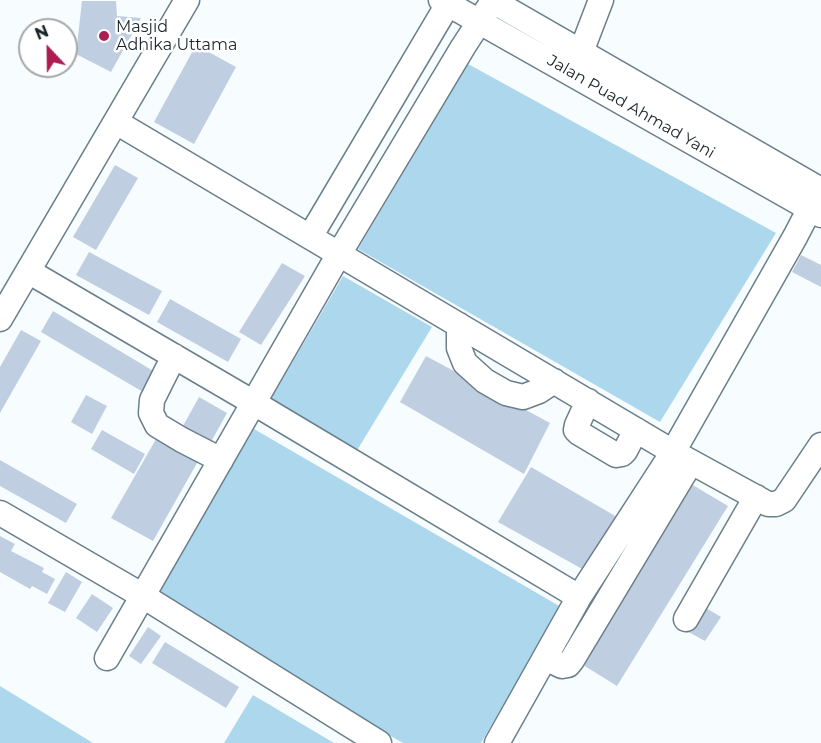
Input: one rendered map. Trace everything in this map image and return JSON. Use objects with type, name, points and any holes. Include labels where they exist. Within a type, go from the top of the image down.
[{"type":"lane","points":[[0,319],[188,0]]},
{"type":"lane","points":[[575,62],[601,0]]},
{"type":"lane","points":[[310,237],[445,2]]},
{"type":"lane","name":"Jalan Puad Ahmad Yani","points":[[445,2],[488,8],[575,62],[818,201]]},
{"type":"lane","points":[[107,658],[339,255],[488,8]]},
{"type":"lane","points":[[116,122],[682,457],[768,504],[776,504],[784,500],[821,444]]},
{"type":"lane","points":[[545,658],[562,666],[568,666],[572,660],[682,457],[795,237],[818,201]]},
{"type":"lane","points":[[28,271],[579,597]]},
{"type":"lane","points":[[459,325],[459,348],[465,363],[485,381],[506,393],[523,397],[539,392],[554,381]]},
{"type":"lane","points":[[174,356],[152,400],[151,413],[157,425],[221,460]]},
{"type":"lane","points":[[588,401],[577,425],[576,430],[579,434],[616,455],[625,451],[636,430]]},
{"type":"lane","points":[[497,743],[579,597],[682,457]]},
{"type":"lane","points":[[686,619],[756,497]]},
{"type":"lane","points":[[0,513],[143,596],[379,743]]},
{"type":"shaded area","points":[[468,64],[776,233],[660,422],[358,249]]},
{"type":"shaded area","points":[[343,276],[432,327],[353,457],[267,406]]},
{"type":"shaded area","points":[[254,429],[561,607],[481,743],[403,743],[154,599]]},
{"type":"shaded area","points":[[0,686],[93,743],[0,743]]},
{"type":"shaded area","points":[[253,695],[334,743],[224,743]]},
{"type":"building","name":"Masjid Adhika Uttama","points":[[82,1],[116,1],[117,16],[141,18],[111,72],[78,55]]},
{"type":"building","points":[[196,45],[236,67],[194,144],[154,122]]},
{"type":"building","points":[[115,165],[138,178],[96,250],[73,237]]},
{"type":"building","points":[[89,252],[162,291],[149,315],[76,275]]},
{"type":"building","points":[[801,255],[821,265],[821,287],[792,272]]},
{"type":"building","points":[[282,263],[305,276],[261,345],[239,332]]},
{"type":"building","points":[[170,299],[241,339],[228,362],[157,322]]},
{"type":"building","points":[[53,311],[155,372],[143,392],[41,332]]},
{"type":"building","points":[[21,330],[41,341],[0,413],[0,367]]},
{"type":"building","points":[[426,356],[550,423],[524,474],[400,402]]},
{"type":"building","points":[[86,395],[107,406],[92,434],[71,422]]},
{"type":"building","points":[[199,397],[227,413],[211,442],[183,426]]},
{"type":"building","points":[[102,430],[145,454],[134,474],[91,449]]},
{"type":"building","points":[[160,432],[201,456],[153,541],[111,518]]},
{"type":"building","points":[[0,460],[77,504],[66,523],[0,486]]},
{"type":"building","points":[[531,467],[617,517],[584,570],[498,522]]},
{"type":"building","points":[[686,481],[728,506],[617,686],[575,660]]},
{"type":"building","points":[[0,536],[15,544],[11,551],[44,568],[42,572],[55,579],[47,594],[32,586],[30,589],[0,572]]},
{"type":"building","points":[[66,572],[82,582],[65,612],[48,603]]},
{"type":"building","points":[[92,594],[113,608],[97,632],[76,618]]},
{"type":"building","points":[[696,602],[721,617],[705,641],[683,629]]},
{"type":"building","points":[[148,627],[161,636],[141,664],[129,656]]},
{"type":"building","points":[[165,642],[239,687],[226,708],[152,663]]},
{"type":"place","name":"Masjid Adhika Uttama","points":[[104,36]]}]
